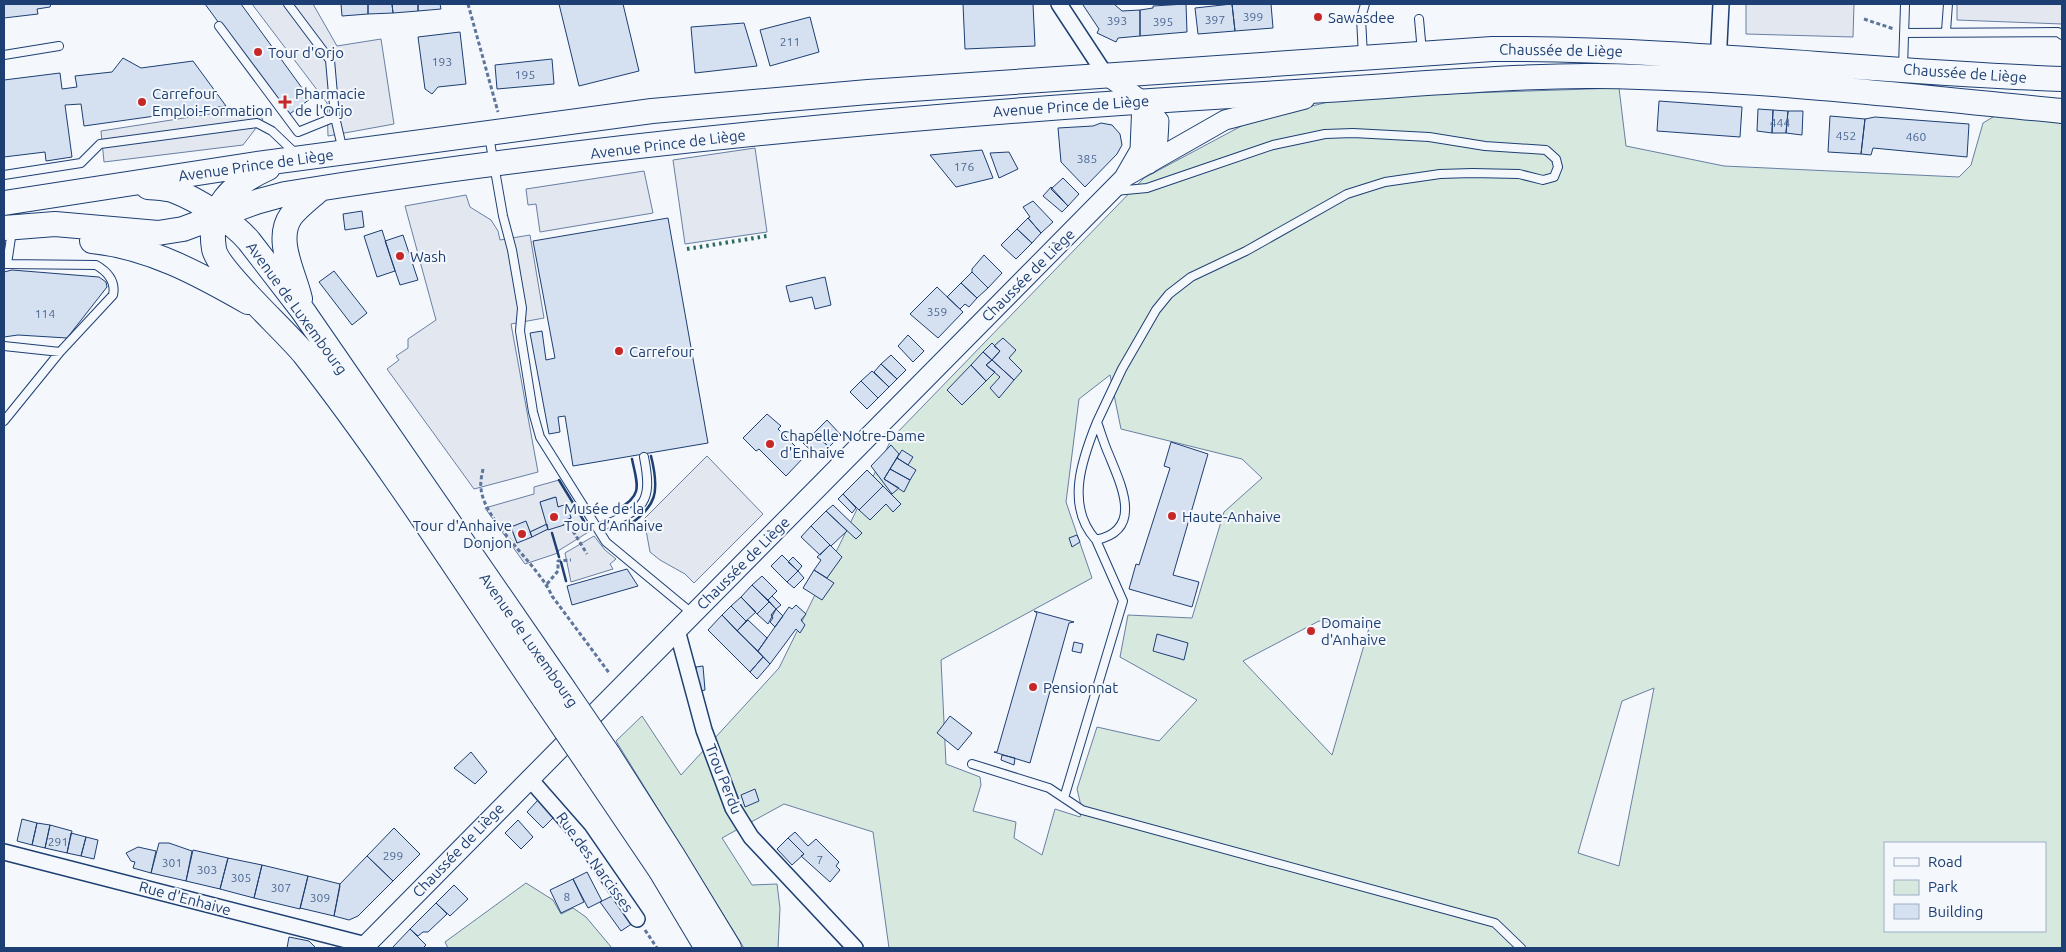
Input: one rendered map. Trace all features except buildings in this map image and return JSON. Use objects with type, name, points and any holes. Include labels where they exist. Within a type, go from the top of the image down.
[{"type":"main road","name":"Chaussée de Liège","points":[[1105,74],[1492,49],[1549,49],[1719,55],[1982,76],[2062,78]]},
{"type":"main road","name":"Avenue Prince de Liège","points":[[4,203],[131,185],[188,174],[343,153],[493,124],[1105,74]]},
{"type":"main road","name":"Chaussée de Liège","points":[[1340,89],[1525,77],[1596,76],[1717,81],[1923,97],[2062,111]]},
{"type":"main road","name":"Avenue Prince de Liège","points":[[8,228],[54,224],[158,233],[183,229],[256,202],[320,189],[493,164],[731,136],[944,116],[1340,89]]},
{"type":"main road","points":[[1923,97],[2062,97]]},
{"type":"main road","points":[[131,185],[174,190],[217,216],[224,197],[239,183],[283,161]]},
{"type":"main road","points":[[302,311],[295,278],[288,262],[285,242],[286,227],[297,209],[320,189]]},
{"type":"main road","name":"Avenue de Luxembourg","points":[[554,694],[339,398],[300,348],[239,284],[215,251],[213,231],[217,216],[242,232],[302,311],[600,762],[673,856],[729,948]]},
{"type":"main road","points":[[8,228],[60,238],[117,244],[156,256],[186,268],[265,312]]},
{"type":"main road","name":"Avenue de Luxembourg","points":[[600,762],[707,948]]},
{"type":"street","points":[[1059,4],[1105,74],[1142,101],[1159,121],[1158,139],[1149,164]]},
{"type":"street","points":[[1717,81],[1721,4]]},
{"type":"street","name":"Chaussée de Liège","points":[[364,947],[529,778],[621,688],[1125,178],[1224,120],[1340,89]]},
{"type":"street","name":"Chaussée de Liège","points":[[1125,178],[1140,150],[1142,101]]},
{"type":"street","name":"Trou Perdu","points":[[677,630],[704,730],[734,808],[751,837],[855,948]]},
{"type":"street","name":"Rue des Narcisses","points":[[529,778],[579,835],[637,919]]},
{"type":"street","name":"Rue d'Enhaive","points":[[4,852],[364,947]]},
{"type":"lane","points":[[288,4],[330,60],[335,117],[343,153]]},
{"type":"lane","points":[[1363,58],[1361,18],[1365,4]]},
{"type":"lane","points":[[1903,69],[1904,4]]},
{"type":"lane","points":[[1946,31],[1948,4]]},
{"type":"lane","points":[[1420,19],[1422,54]]},
{"type":"lane","points":[[219,26],[298,132],[335,117]]},
{"type":"lane","points":[[1904,33],[1946,31],[2058,32],[2062,35]]},
{"type":"lane","points":[[4,55],[59,46]]},
{"type":"lane","points":[[4,175],[81,163],[100,144],[257,123],[272,131],[293,151],[312,157]]},
{"type":"lane","points":[[493,124],[493,164],[512,250],[522,308],[520,331],[533,412],[540,437],[606,542],[693,614]]},
{"type":"lane","points":[[1064,798],[1123,601],[1096,540],[1088,531],[1080,510],[1079,478],[1085,452],[1097,422],[1122,368],[1156,310],[1169,294],[1191,277],[1246,251],[1347,194],[1386,182],[1440,174],[1519,174],[1543,180],[1554,177],[1558,167],[1556,159],[1546,150],[1485,146],[1412,135],[1334,134],[1273,145],[1147,188],[1110,192]]},
{"type":"lane","points":[[4,421],[60,352],[112,295],[114,285],[104,270],[96,265],[5,264],[8,228]]},
{"type":"lane","points":[[4,346],[60,352]]},
{"type":"lane","points":[[1096,540],[1110,537],[1122,523],[1126,499],[1097,422]]},
{"type":"lane","points":[[598,528],[634,512],[642,505],[648,487],[644,457]]},
{"type":"lane","points":[[972,764],[1049,788],[1082,810],[1495,923],[1521,948]]},
{"type":"path","points":[[468,4],[493,95],[493,124]]},
{"type":"path","points":[[1864,19],[1904,33]]},
{"type":"path","points":[[483,469],[480,487],[484,502],[527,563],[547,584],[552,596],[621,688]]},
{"type":"path","points":[[573,531],[587,554]]},
{"type":"path","points":[[547,584],[558,571],[558,561],[570,560]]},
{"type":"path","name":"Rue des Narcisses","points":[[637,919],[657,948]]},
{"type":"green space","points":[[1619,88],[1626,146],[1724,166],[1959,177],[1971,165],[1983,123],[2003,111],[2062,116],[2062,948],[889,948],[873,832],[784,804],[722,838],[752,885],[777,884],[780,908],[778,948],[744,948],[616,741],[642,716],[681,775],[779,668],[892,438],[1144,178],[1247,123],[1347,97]],"holes":[[[1110,375],[1121,429],[1242,459],[1262,478],[1224,512],[1192,618],[1128,615],[1120,657],[1197,700],[1159,741],[1097,727],[1077,789],[1082,810],[1080,817],[1055,809],[1042,855],[1014,838],[1016,822],[973,811],[981,785],[980,777],[946,764],[941,660],[1092,578],[1066,502],[1079,399]],[[1319,621],[1369,628],[1332,755],[1243,661]],[[1654,688],[1619,866],[1578,853],[1622,701]]]},
{"type":"green space","points":[[526,883],[553,900],[561,914],[573,908],[586,917],[612,948],[448,948],[445,942]]},
{"type":"shaded area","points":[[252,4],[313,4],[337,46],[381,39],[394,124],[328,136],[327,103]]},
{"type":"shaded area","points":[[1746,4],[1854,4],[1853,37],[1746,34]]},
{"type":"shaded area","points":[[1957,4],[2062,4],[2062,24],[1957,20]]},
{"type":"shaded area","points":[[248,108],[263,119],[243,145],[104,162],[101,131]]},
{"type":"shaded area","points":[[755,148],[767,232],[685,244],[673,160]]},
{"type":"shaded area","points":[[644,171],[653,213],[540,232],[536,204],[528,205],[526,189]]},
{"type":"shaded area","points":[[466,195],[470,207],[491,220],[498,231],[500,240],[530,235],[544,318],[511,324],[538,472],[474,489],[387,369],[399,360],[396,356],[408,348],[408,339],[436,320],[405,206]]},
{"type":"shaded area","points":[[707,456],[763,514],[694,583],[685,574],[650,552],[644,519]]},
{"type":"shaded area","points":[[559,480],[590,531],[558,551],[558,553],[525,564],[485,508],[534,494],[534,487]],"holes":[[[555,497],[558,507],[568,505],[571,518],[563,521],[563,525],[548,529],[517,543],[511,527],[526,522],[530,532],[547,524],[540,502]]]},
{"type":"shaded area","points":[[594,536],[605,550],[616,559],[610,564],[613,569],[571,582],[565,553]]},
{"type":"hedge","points":[[687,249],[767,236]]},
{"type":"wall","points":[[626,527],[644,513],[654,498],[655,479],[651,456]]},
{"type":"wall","points":[[618,509],[632,499],[637,488],[632,459]]},
{"type":"wall","points":[[559,480],[590,531]]},
{"type":"wall","points":[[552,533],[559,557]]},
{"type":"wall","points":[[561,562],[566,581]]},
{"type":"place","name":"Sawasdee","points":[[1318,17]]},
{"type":"place","name":"Tour d'Orjo","points":[[258,52]]},
{"type":"place","name":"Carrefour Emploi-Formation","points":[[142,102]]},
{"type":"place","name":"Pharmacie de l'Orjo","points":[[285,102]]},
{"type":"place","name":"Wash","points":[[400,256]]},
{"type":"place","name":"Carrefour","points":[[619,351]]},
{"type":"place","name":"Chapelle Notre-Dame d'Enhaive","points":[[770,444]]},
{"type":"place","name":"Haute-Anhaive","points":[[1172,516]]},
{"type":"place","name":"Musée de la Tour d’Anhaive","points":[[554,517]]},
{"type":"place","name":"Tour d'Anhaive Donjon","points":[[522,534]]},
{"type":"place","name":"Domaine d'Anhaive","points":[[1311,631]]},
{"type":"place","name":"Pensionnat","points":[[1033,687]]}]
